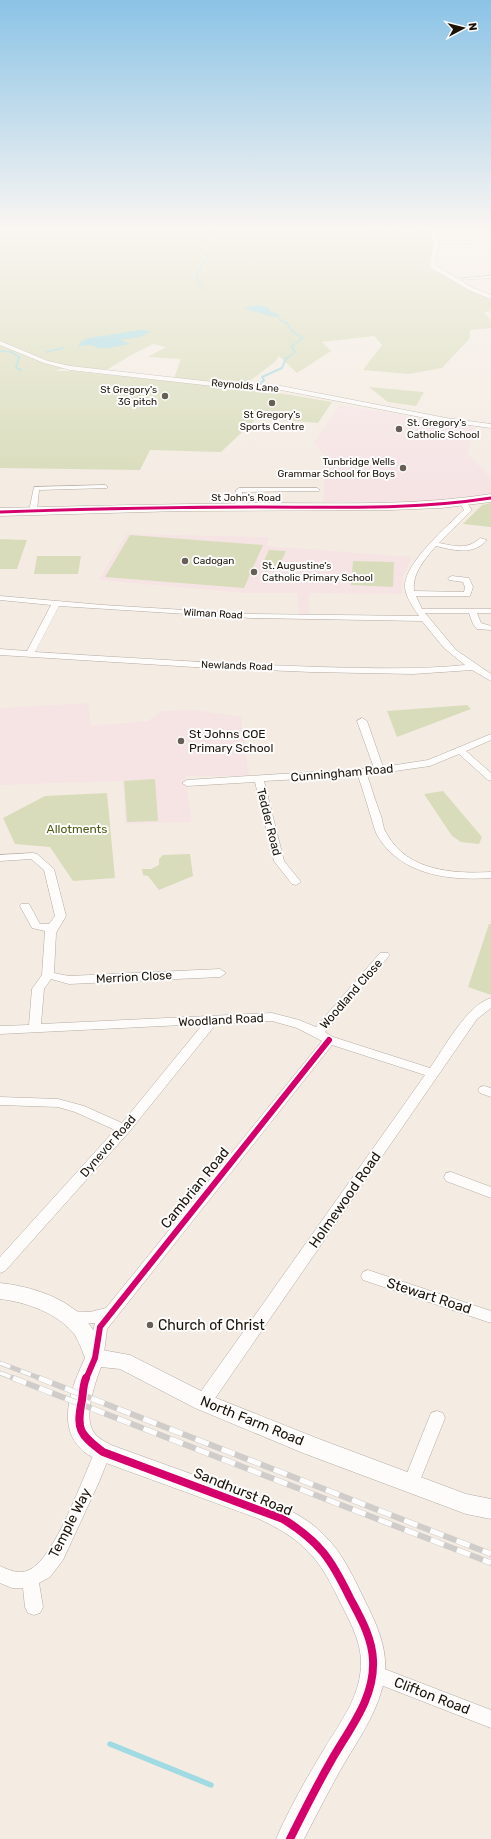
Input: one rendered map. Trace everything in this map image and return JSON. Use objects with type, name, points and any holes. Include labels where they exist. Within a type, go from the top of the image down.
[{"type":"highway","name":"St John's Road","points":[[0,512],[239,507],[415,506],[464,503],[491,498]]},
{"type":"street","name":"Reynolds Lane","points":[[0,343],[46,362],[70,368],[222,385],[281,388],[446,420],[491,426]]},
{"type":"street","points":[[33,511],[36,488],[105,487]]},
{"type":"street","points":[[239,507],[239,490],[317,490]]},
{"type":"street","points":[[464,503],[468,510],[418,563],[409,583],[410,594],[426,619],[453,651],[491,678]]},
{"type":"street","points":[[435,544],[473,549],[483,540]]},
{"type":"street","points":[[410,594],[467,594],[469,587],[466,580],[452,578]]},
{"type":"street","name":"Wilman Road","points":[[0,598],[251,616],[426,619]]},
{"type":"street","points":[[30,654],[56,603]]},
{"type":"street","points":[[420,611],[491,611]]},
{"type":"street","points":[[472,611],[480,628],[491,628]]},
{"type":"street","name":"Newlands Road","points":[[0,652],[177,664],[271,668],[426,671],[474,667]]},
{"type":"street","points":[[375,726],[362,724],[380,771]]},
{"type":"street","name":"Cunningham Road","points":[[187,783],[380,771],[430,763],[462,751],[491,737]]},
{"type":"street","points":[[462,751],[491,778]]},
{"type":"street","points":[[362,773],[382,834],[405,860],[447,876],[472,877],[491,875]]},
{"type":"street","name":"Tedder Road","points":[[259,779],[279,861],[296,882]]},
{"type":"street","points":[[0,858],[33,856],[49,869],[61,916],[53,926],[50,933],[48,975],[38,989],[36,1028]]},
{"type":"street","points":[[25,906],[36,926],[45,928],[53,926]]},
{"type":"street","name":"Woodland Close","points":[[323,1036],[384,955]]},
{"type":"street","name":"Merrion Close","points":[[48,975],[69,980],[220,972]]},
{"type":"street","name":"Holmewood Road","points":[[203,1402],[473,1016],[491,1002]]},
{"type":"street","name":"Woodland Road","points":[[0,1030],[272,1017],[286,1019],[323,1036],[433,1073]]},
{"type":"street","name":"Dynevor Road","points":[[0,1267],[124,1128],[212,1021]]},
{"type":"street","name":"Cambrian Road","points":[[95,1358],[100,1327],[323,1036]]},
{"type":"street","points":[[0,1102],[58,1102],[124,1128]]},
{"type":"street","points":[[451,1177],[491,1193]]},
{"type":"street","name":"Stewart Road","points":[[368,1276],[491,1317]]},
{"type":"street","points":[[0,1291],[14,1292],[53,1307],[69,1317],[81,1328],[95,1358]]},
{"type":"street","points":[[69,1317],[82,1319],[97,1317],[111,1312]]},
{"type":"street","name":"North Farm Road","points":[[95,1358],[123,1361],[203,1402],[311,1446],[466,1504],[491,1509]]},
{"type":"street","name":"Sandhurst Road","points":[[95,1358],[85,1382],[78,1420],[81,1430],[88,1442],[102,1452],[264,1510],[303,1531],[324,1550],[337,1569],[372,1646],[374,1674],[367,1702],[331,1761],[290,1839]]},
{"type":"street","points":[[411,1483],[437,1418]]},
{"type":"street","name":"Temple Way","points":[[30,1579],[44,1571],[57,1554],[92,1479],[102,1452]]},
{"type":"street","points":[[0,1574],[12,1580],[30,1579],[34,1607]]},
{"type":"street","name":"Clifton Road","points":[[374,1674],[491,1719]]},
{"type":"shaded area","points":[[340,405],[475,427],[467,453],[491,478],[491,494],[433,501],[323,502],[326,456],[314,443]]},
{"type":"shaded area","name":"St. Augustine's Catholic Primary School","points":[[127,534],[269,537],[267,546],[412,557],[403,577],[402,594],[309,593],[309,615],[299,615],[297,593],[245,593],[98,580]]},
{"type":"shaded area","points":[[88,703],[91,726],[148,721],[162,711],[195,710],[241,717],[249,776],[185,776],[192,822],[125,824],[123,781],[0,785],[0,708]]},
{"type":"green space","points":[[0,314],[485,314],[491,321],[491,328],[470,330],[470,338],[442,368],[408,374],[363,370],[382,345],[374,336],[322,342],[331,351],[297,373],[279,356],[275,362],[243,386],[174,378],[181,359],[148,357],[166,347],[153,344],[105,371],[69,367],[54,371],[72,371],[273,392],[332,402],[318,423],[257,418],[221,452],[150,450],[140,470],[0,468]]},
{"type":"green space","points":[[369,387],[424,392],[416,406],[388,402]]},
{"type":"green space","points":[[491,503],[491,527],[463,524],[482,505]]},
{"type":"green space","name":"Cadogan","points":[[130,535],[263,545],[244,588],[105,577]]},
{"type":"green space","points":[[0,539],[27,540],[17,569],[0,569]]},
{"type":"green space","points":[[269,550],[286,551],[279,566],[262,565]]},
{"type":"green space","points":[[37,556],[81,556],[78,574],[34,574]]},
{"type":"green space","points":[[353,561],[394,562],[393,587],[351,585]]},
{"type":"green space","points":[[467,705],[471,709],[397,737],[387,711]]},
{"type":"green space","points":[[155,779],[158,821],[127,822],[124,781]]},
{"type":"green space","points":[[443,791],[482,837],[479,844],[461,842],[452,836],[424,794]]},
{"type":"green space","name":"Allotments","points":[[107,793],[115,878],[73,881],[50,847],[15,844],[3,818],[45,796]]},
{"type":"green space","points":[[190,854],[193,876],[159,890],[148,876],[143,875],[142,869],[151,869],[159,865],[159,859],[163,855]]},
{"type":"green space","points":[[489,924],[491,924],[491,995],[468,987]]},
{"type":"water","points":[[262,314],[279,315],[279,317]]},
{"type":"water","points":[[140,330],[151,331],[141,337],[120,340],[130,344],[108,348],[99,348],[91,345],[78,346],[82,341],[89,338]]},
{"type":"waterway","points":[[279,317],[280,320],[287,323],[292,331],[303,338],[291,347],[295,352],[286,359]]},
{"type":"waterway","points":[[46,352],[63,348]]},
{"type":"waterway","points":[[0,351],[11,352],[19,357],[18,359]]},
{"type":"waterway","points":[[19,358],[16,367],[21,370]]},
{"type":"waterway","points":[[261,383],[264,380],[262,377],[282,368],[286,358]]},
{"type":"waterway","points":[[110,1744],[211,1785]]},
{"type":"railway","points":[[0,1363],[42,1379]]},
{"type":"railway","points":[[0,1373],[16,1379]]},
{"type":"railway","points":[[13,1378],[491,1563]]},
{"type":"railway","points":[[39,1378],[491,1554]]},
{"type":"cycle path","points":[[0,512],[180,508],[390,507],[466,502],[491,498]]},
{"type":"cycle path","points":[[290,1839],[331,1761],[360,1713],[371,1687],[373,1659],[370,1643],[365,1627],[344,1583],[331,1561],[317,1543],[283,1519],[103,1452],[88,1441],[81,1430],[78,1420],[85,1381],[95,1358],[100,1327],[329,1040]]},
{"type":"place","name":"St Gregory's 3G pitch","points":[[165,396]]},
{"type":"place","name":"St Gregory's Sports Centre","points":[[272,403]]},
{"type":"place","name":"St. Gregory's Catholic School","points":[[399,429]]},
{"type":"place","name":"Tunbridge Wells Grammar School for Boys","points":[[403,468]]},
{"type":"place","name":"Cadogan","points":[[185,561]]},
{"type":"place","name":"St. Augustine's Catholic Primary School","points":[[254,572]]},
{"type":"place","name":"St Johns COE Primary School","points":[[181,741]]},
{"type":"place","name":"Church of Christ","points":[[150,1325]]}]
